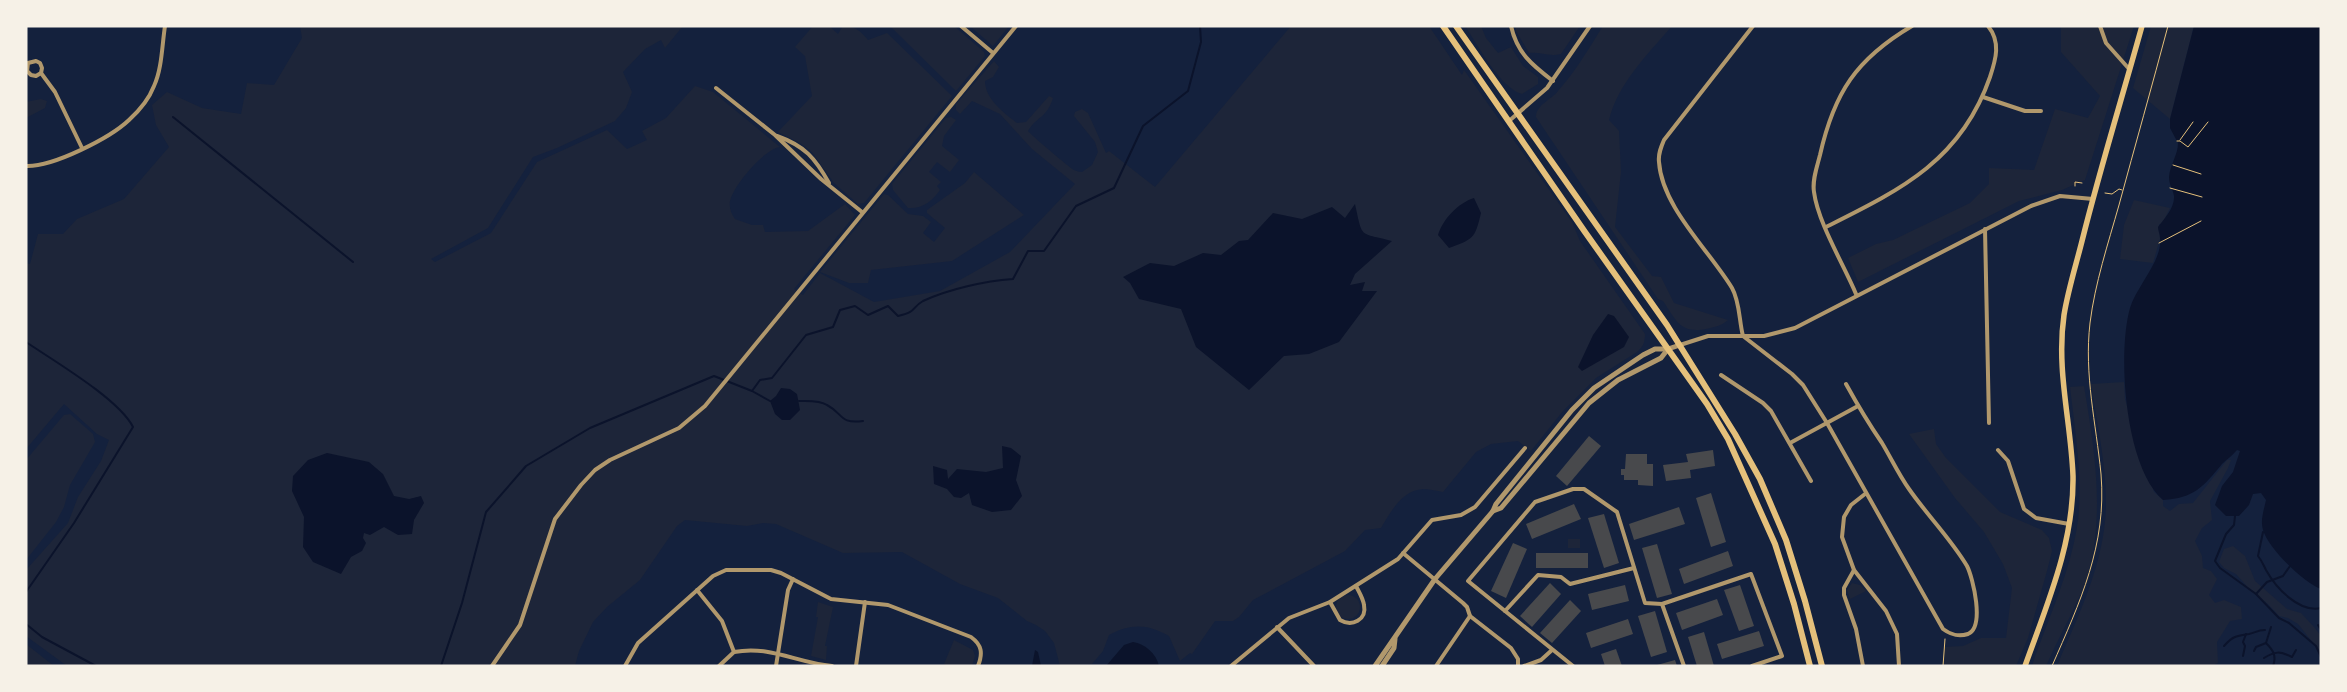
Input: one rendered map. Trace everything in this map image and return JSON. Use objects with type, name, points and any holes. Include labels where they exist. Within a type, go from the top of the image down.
[{"type":"main road","points":[[1443,26],[1707,404],[1728,440],[1775,544],[1794,604],[1810,666]]},
{"type":"main road","points":[[1456,26],[1618,254],[1680,345],[1760,479],[1786,540],[1805,601],[1822,666]]},
{"type":"main road","points":[[2025,666],[2063,560],[2069,524],[2073,477],[2063,388],[2061,349],[2064,313],[2093,199],[2142,26]]},
{"type":"street","points":[[26,166],[48,163],[82,148],[117,130],[129,120],[149,98],[156,84],[165,26]]},
{"type":"street","points":[[961,26],[993,53]]},
{"type":"street","points":[[492,666],[520,625],[556,519],[581,485],[595,470],[610,460],[679,428],[692,419],[713,396],[1016,26]]},
{"type":"street","points":[[1511,26],[1516,42],[1525,58],[1553,81]]},
{"type":"street","points":[[1509,121],[1553,81],[1590,26]]},
{"type":"street","points":[[1754,26],[1664,140],[1659,161],[1662,178],[1667,192],[1732,289],[1736,299],[1743,336],[1798,378],[1827,423],[1943,630],[1960,636],[1970,633],[1974,628],[1977,616],[1976,594],[1968,567],[1907,487],[1846,384]]},
{"type":"street","points":[[1856,294],[1826,227],[1813,191],[1822,147],[1835,104],[1855,71],[1880,47],[1912,26]]},
{"type":"street","points":[[1826,227],[1894,192],[1930,167],[1953,144],[1983,97],[1998,49],[1996,38],[1988,26]]},
{"type":"street","points":[[2100,26],[2106,44],[2130,70]]},
{"type":"street","points":[[41,73],[36,76],[31,75],[27,71],[28,64],[36,61],[40,63],[41,73],[55,92],[82,148]]},
{"type":"street","points":[[716,88],[775,136],[793,155],[862,212]]},
{"type":"street","points":[[1983,97],[2025,111],[2041,111]]},
{"type":"street","points":[[775,136],[798,145],[809,153],[831,185]]},
{"type":"street","points":[[1376,666],[1389,644],[1395,639],[1435,579],[1493,512],[1496,504],[1590,391],[1607,377],[1655,349],[1668,349],[1708,336],[1764,336],[1795,328],[1856,294],[2046,200],[2067,195],[2093,199]]},
{"type":"street","points":[[1985,229],[1984,272],[1989,423]]},
{"type":"street","points":[[1493,512],[1501,508],[1589,403],[1618,380],[1661,358],[1668,349]]},
{"type":"street","points":[[1721,375],[1763,403],[1771,411],[1811,481]]},
{"type":"street","points":[[1790,443],[1858,406]]},
{"type":"street","points":[[1231,666],[1277,627],[1295,615],[1330,602],[1403,553],[1432,520],[1461,515],[1475,507],[1525,448]]},
{"type":"street","points":[[1998,450],[2008,460],[2024,509],[2036,518],[2069,524]]},
{"type":"street","points":[[1573,666],[1468,581],[1534,502],[1573,489],[1584,489],[1617,512],[1645,602],[1662,604],[1751,574],[1782,656],[1752,666]]},
{"type":"street","points":[[1866,494],[1852,505],[1844,517],[1842,537],[1854,570],[1886,611],[1897,634],[1900,666]]},
{"type":"street","points":[[1403,553],[1467,607],[1470,616],[1511,648],[1518,659],[1518,666]]},
{"type":"street","points":[[1505,610],[1538,575],[1561,577],[1570,584],[1634,568]]},
{"type":"street","points":[[625,666],[638,643],[713,576],[726,570],[771,570],[793,579],[831,600],[888,605],[971,637],[982,652],[978,666]]},
{"type":"street","points":[[1854,570],[1844,588],[1844,595],[1856,629],[1863,666]]},
{"type":"street","points":[[776,666],[788,590],[793,579]]},
{"type":"street","points":[[1330,602],[1340,620],[1350,623],[1359,620],[1364,611],[1364,606],[1356,586]]},
{"type":"street","points":[[697,590],[722,621],[734,652]]},
{"type":"street","points":[[856,666],[865,602]]},
{"type":"street","points":[[1662,604],[1684,666]]},
{"type":"street","points":[[1436,666],[1470,616]]},
{"type":"street","points":[[1277,627],[1314,666]]},
{"type":"street","points":[[1382,666],[1394,648],[1395,639]]},
{"type":"street","points":[[719,666],[734,652],[755,649],[817,665],[832,666]]},
{"type":"street","points":[[1524,666],[1541,660],[1552,650]]},
{"type":"path","points":[[2052,666],[2084,593],[2098,539],[2101,508],[2100,474],[2087,373],[2088,346],[2094,299],[2168,26]]},
{"type":"path","points":[[2180,141],[2193,122]]},
{"type":"path","points":[[2176,141],[2180,141],[2188,146],[2208,122]]},
{"type":"path","points":[[2173,165],[2201,174]]},
{"type":"path","points":[[2075,186],[2075,182],[2082,183]]},
{"type":"path","points":[[2170,188],[2202,197]]},
{"type":"path","points":[[2104,193],[2112,194],[2119,189],[2123,190]]},
{"type":"path","points":[[2159,242],[2201,221]]},
{"type":"path","points":[[1943,666],[1945,639]]},
{"type":"shaded area","points":[[300,26],[683,26],[665,48],[661,40],[645,49],[623,72],[632,92],[626,108],[615,121],[533,157],[488,228],[431,259],[435,262],[491,233],[537,162],[607,130],[627,149],[647,140],[642,131],[666,118],[695,86],[713,92],[780,147],[773,149],[758,161],[732,194],[730,204],[735,219],[752,225],[763,225],[765,232],[808,231],[845,204],[855,215],[794,289],[803,295],[820,273],[874,302],[940,291],[1010,252],[1075,184],[1032,149],[1000,114],[972,101],[960,114],[956,110],[956,104],[994,61],[999,67],[993,77],[985,81],[988,94],[996,105],[1017,123],[1026,122],[1049,96],[1053,98],[1051,105],[1045,113],[1028,131],[1071,168],[1082,172],[1092,165],[1098,152],[1095,142],[1074,116],[1075,112],[1082,109],[1088,113],[1106,153],[1109,151],[1155,187],[1291,26],[1429,26],[1462,75],[1464,70],[1572,222],[1580,241],[1645,334],[1644,342],[1637,352],[1596,378],[1563,411],[1531,451],[1518,441],[1491,444],[1476,452],[1443,492],[1423,489],[1409,493],[1398,503],[1381,528],[1365,530],[1345,551],[1253,600],[1239,617],[1233,621],[1215,621],[1192,654],[1190,653],[1180,661],[1169,636],[1154,629],[1139,626],[1125,628],[1109,635],[1103,651],[1092,664],[1060,666],[1054,643],[1045,631],[1027,621],[998,598],[960,584],[902,552],[843,553],[776,524],[763,523],[747,526],[685,520],[677,526],[640,580],[607,607],[593,622],[579,651],[575,666],[67,666],[26,636],[26,570],[68,523],[78,497],[101,461],[109,440],[97,434],[64,404],[26,449],[26,263],[30,264],[38,234],[63,234],[77,219],[124,199],[169,147],[156,125],[152,105],[167,92],[202,108],[241,114],[247,83],[274,85],[302,38]]},
{"type":"shaded area","points":[[813,26],[829,26],[838,34],[843,26],[855,28],[868,40],[887,33],[952,96],[864,203],[858,204],[834,183],[812,152],[800,143],[778,132],[812,96],[805,56],[795,47]]},
{"type":"shaded area","points":[[890,26],[954,26],[984,52],[985,56],[956,91]]},
{"type":"shaded area","points":[[970,26],[1009,26],[993,46]]},
{"type":"shaded area","points":[[1465,26],[1481,26],[1486,38],[1498,53],[1511,47],[1523,66],[1538,77],[1538,84],[1522,94],[1506,84],[1490,65]]},
{"type":"shaded area","points":[[1516,26],[1580,26],[1561,54],[1553,55],[1529,53],[1516,31]]},
{"type":"shaded area","points":[[1603,26],[1672,26],[1627,81],[1613,106],[1609,120],[1619,131],[1621,172],[1615,227],[1652,276],[1661,277],[1674,303],[1728,320],[1718,326],[1697,330],[1684,327],[1675,320],[1663,301],[1658,299],[1536,117],[1538,109],[1571,76]]},
{"type":"shaded area","points":[[2061,26],[2134,26],[2085,180],[2062,190],[2019,201],[1858,282],[1848,258],[1876,244],[1893,240],[1970,203],[1989,184],[1989,168],[2034,170],[2055,109],[2088,118],[2100,96],[2061,52]]},
{"type":"shaded area","points":[[2151,26],[2194,26],[2170,119],[2133,88]]},
{"type":"shaded area","points":[[2194,26],[2321,26],[2321,589],[2305,580],[2296,572],[2279,555],[2266,537],[2262,522],[2266,500],[2261,493],[2253,494],[2249,505],[2239,516],[2226,516],[2215,505],[2222,486],[2233,472],[2240,451],[2237,450],[2197,490],[2183,497],[2163,500],[2150,484],[2140,463],[2132,437],[2125,381],[2124,353],[2126,328],[2133,300],[2153,264],[2160,246],[2158,227],[2173,205],[2174,196],[2169,177],[2178,143],[2170,128],[2170,119]]},
{"type":"shaded area","points":[[41,99],[47,101],[45,108],[26,118],[26,102]]},
{"type":"shaded area","points":[[951,117],[956,120],[944,136],[942,146],[959,160],[950,172],[937,162],[929,172],[941,182],[937,186],[940,190],[927,204],[908,208],[893,190],[892,184],[946,118]]},
{"type":"shaded area","points":[[974,172],[1024,215],[952,261],[871,270],[868,283],[849,283],[820,272],[884,194],[888,195],[908,214],[923,216],[931,222],[923,233],[934,242],[945,228],[927,213],[927,210],[965,183]]},
{"type":"shaded area","points":[[1474,198],[1481,213],[1475,233],[1468,240],[1449,248],[1438,235],[1443,223],[1457,208]]},
{"type":"shaded area","points":[[2134,200],[2170,208],[2162,224],[2159,224],[2160,239],[2153,263],[2120,259],[2124,225]]},
{"type":"shaded area","points":[[1355,204],[1364,233],[1392,241],[1355,274],[1350,285],[1365,282],[1362,291],[1377,291],[1339,342],[1309,354],[1284,356],[1249,390],[1196,347],[1181,309],[1139,299],[1130,283],[1123,277],[1150,263],[1174,266],[1203,253],[1221,255],[1239,241],[1248,240],[1273,213],[1302,219],[1332,207],[1345,218]]},
{"type":"shaded area","points":[[1608,314],[1614,316],[1629,337],[1624,347],[1582,371],[1578,367],[1593,335]]},
{"type":"shaded area","points":[[2124,382],[2125,399],[2154,492],[2163,500],[2163,506],[2170,511],[2179,504],[2193,503],[2227,460],[2231,460],[2210,501],[2212,520],[2202,528],[2195,541],[2202,556],[2203,568],[2211,571],[2217,579],[2209,595],[2215,603],[2224,600],[2241,607],[2242,619],[2230,621],[2217,642],[2218,663],[2211,666],[2057,666],[2090,586],[2105,524],[2106,502],[2101,443],[2091,384]]},
{"type":"shaded area","points":[[2084,386],[2092,437],[2097,490],[2097,517],[2094,543],[2081,593],[2046,666],[2032,666],[2065,576],[2075,539],[2080,487],[2070,387]]},
{"type":"shaded area","points":[[781,388],[790,389],[797,394],[800,410],[790,420],[782,420],[775,414],[770,401]]},
{"type":"shaded area","points":[[70,414],[93,434],[95,442],[70,485],[64,507],[56,522],[26,560],[26,460],[64,415]]},
{"type":"shaded area","points":[[1934,429],[1936,444],[1946,458],[2000,512],[2042,530],[2049,538],[2052,551],[2047,571],[2028,638],[2016,666],[1943,666],[1944,647],[1963,646],[1981,638],[2006,638],[2012,588],[2003,564],[1984,532],[1955,498],[1909,434]]},
{"type":"shaded area","points":[[1002,446],[1011,448],[1021,456],[1016,480],[1022,496],[1011,510],[992,512],[972,505],[969,493],[961,498],[954,497],[947,489],[934,484],[933,466],[947,470],[948,479],[957,469],[986,472],[1003,468]]},
{"type":"shaded area","points":[[327,453],[369,462],[383,474],[394,496],[409,499],[421,496],[424,503],[414,520],[412,534],[398,535],[384,527],[370,535],[364,533],[363,538],[366,543],[362,551],[351,557],[341,574],[313,562],[303,547],[304,517],[292,491],[293,476],[308,460]]},
{"type":"shaded area","points":[[1568,539],[1580,539],[1580,548],[1568,548]]},
{"type":"shaded area","points":[[2233,546],[2245,556],[2255,581],[2287,609],[2301,613],[2314,627],[2321,636],[2321,653],[2298,624],[2288,618],[2279,616],[2268,604],[2252,592],[2236,574],[2224,568],[2219,562],[2224,549]]},
{"type":"shaded area","points":[[1852,583],[1860,585],[1866,591],[1850,599],[1847,590]]},
{"type":"shaded area","points":[[1343,595],[1353,595],[1360,602],[1360,612],[1353,619],[1343,619],[1336,612],[1336,602]]},
{"type":"shaded area","points":[[818,602],[833,607],[825,646],[827,646],[826,660],[811,656],[818,617],[816,617]]},
{"type":"shaded area","points":[[954,640],[973,650],[975,656],[972,666],[948,666],[944,664]]},
{"type":"shaded area","points":[[1133,642],[1149,650],[1158,661],[1159,666],[1106,666],[1124,645]]},
{"type":"shaded area","points":[[26,644],[54,666],[26,666]]},
{"type":"shaded area","points":[[1035,650],[1038,652],[1041,666],[1032,666]]},
{"type":"building","points":[[1589,436],[1601,446],[1567,486],[1556,476]]},
{"type":"building","points":[[1713,450],[1715,466],[1690,470],[1691,478],[1666,481],[1663,465],[1688,462],[1686,454]]},
{"type":"building","points":[[1626,454],[1647,454],[1647,464],[1653,464],[1653,486],[1638,485],[1638,480],[1624,480],[1624,475],[1621,475],[1621,469],[1625,469]]},
{"type":"building","points":[[1711,493],[1726,542],[1711,547],[1696,498]]},
{"type":"building","points":[[1574,504],[1581,519],[1532,539],[1526,524]]},
{"type":"building","points":[[1679,507],[1685,524],[1634,540],[1629,524]]},
{"type":"building","points":[[1604,514],[1619,563],[1604,568],[1588,518]]},
{"type":"building","points":[[1513,543],[1527,549],[1506,598],[1491,591]]},
{"type":"building","points":[[1657,544],[1672,594],[1657,598],[1642,548]]},
{"type":"building","points":[[1728,551],[1733,566],[1684,584],[1679,569]]},
{"type":"building","points":[[1536,553],[1588,553],[1588,568],[1536,568]]},
{"type":"building","points":[[1550,583],[1561,594],[1532,627],[1520,616]]},
{"type":"building","points":[[1625,585],[1629,601],[1592,610],[1588,594]]},
{"type":"building","points":[[1740,585],[1754,626],[1739,631],[1724,590]]},
{"type":"building","points":[[1717,599],[1723,615],[1682,630],[1676,613]]},
{"type":"building","points":[[1570,600],[1581,611],[1552,643],[1540,633]]},
{"type":"building","points":[[1655,611],[1667,652],[1651,657],[1638,616]]},
{"type":"building","points":[[1628,619],[1633,634],[1591,648],[1586,633]]},
{"type":"building","points":[[1759,631],[1764,646],[1722,659],[1717,644]]},
{"type":"building","points":[[1704,632],[1714,666],[1697,666],[1688,637]]},
{"type":"building","points":[[1616,649],[1622,666],[1605,666],[1601,654]]},
{"type":"building","points":[[1675,660],[1677,666],[1657,666],[1657,665]]},
{"type":"waterway","points":[[441,666],[462,603],[486,512],[526,466],[590,428],[714,376],[752,391],[760,380],[772,378],[806,335],[833,327],[840,310],[855,306],[868,315],[888,306],[898,316],[911,311],[923,301],[956,289],[1013,279],[1028,251],[1044,251],[1076,206],[1114,188],[1143,126],[1188,91],[1201,42],[1200,26]]},
{"type":"waterway","points":[[173,117],[353,262]]},
{"type":"waterway","points":[[26,342],[100,393],[126,416],[133,427],[74,523],[26,592]]},
{"type":"waterway","points":[[752,391],[770,401]]},
{"type":"waterway","points":[[799,401],[821,402],[832,408],[846,420],[863,421]]},
{"type":"waterway","points":[[2235,516],[2234,525],[2226,534],[2215,561],[2220,568],[2256,594],[2279,618],[2289,623],[2316,646],[2321,657]]},
{"type":"waterway","points":[[2263,532],[2258,556],[2270,577],[2289,598],[2297,603],[2313,609],[2321,608]]},
{"type":"waterway","points":[[2256,594],[2267,582],[2283,576],[2290,566]]},
{"type":"waterway","points":[[26,624],[42,637],[96,666]]},
{"type":"waterway","points":[[2318,625],[2321,630]]},
{"type":"waterway","points":[[2271,627],[2266,643],[2274,653],[2273,666]]},
{"type":"waterway","points":[[2224,646],[2235,637],[2265,630]]},
{"type":"waterway","points":[[2243,656],[2245,646],[2243,642],[2246,634]]},
{"type":"waterway","points":[[2254,651],[2256,647],[2266,643]]},
{"type":"waterway","points":[[2264,658],[2278,653],[2292,657],[2296,650]]}]
